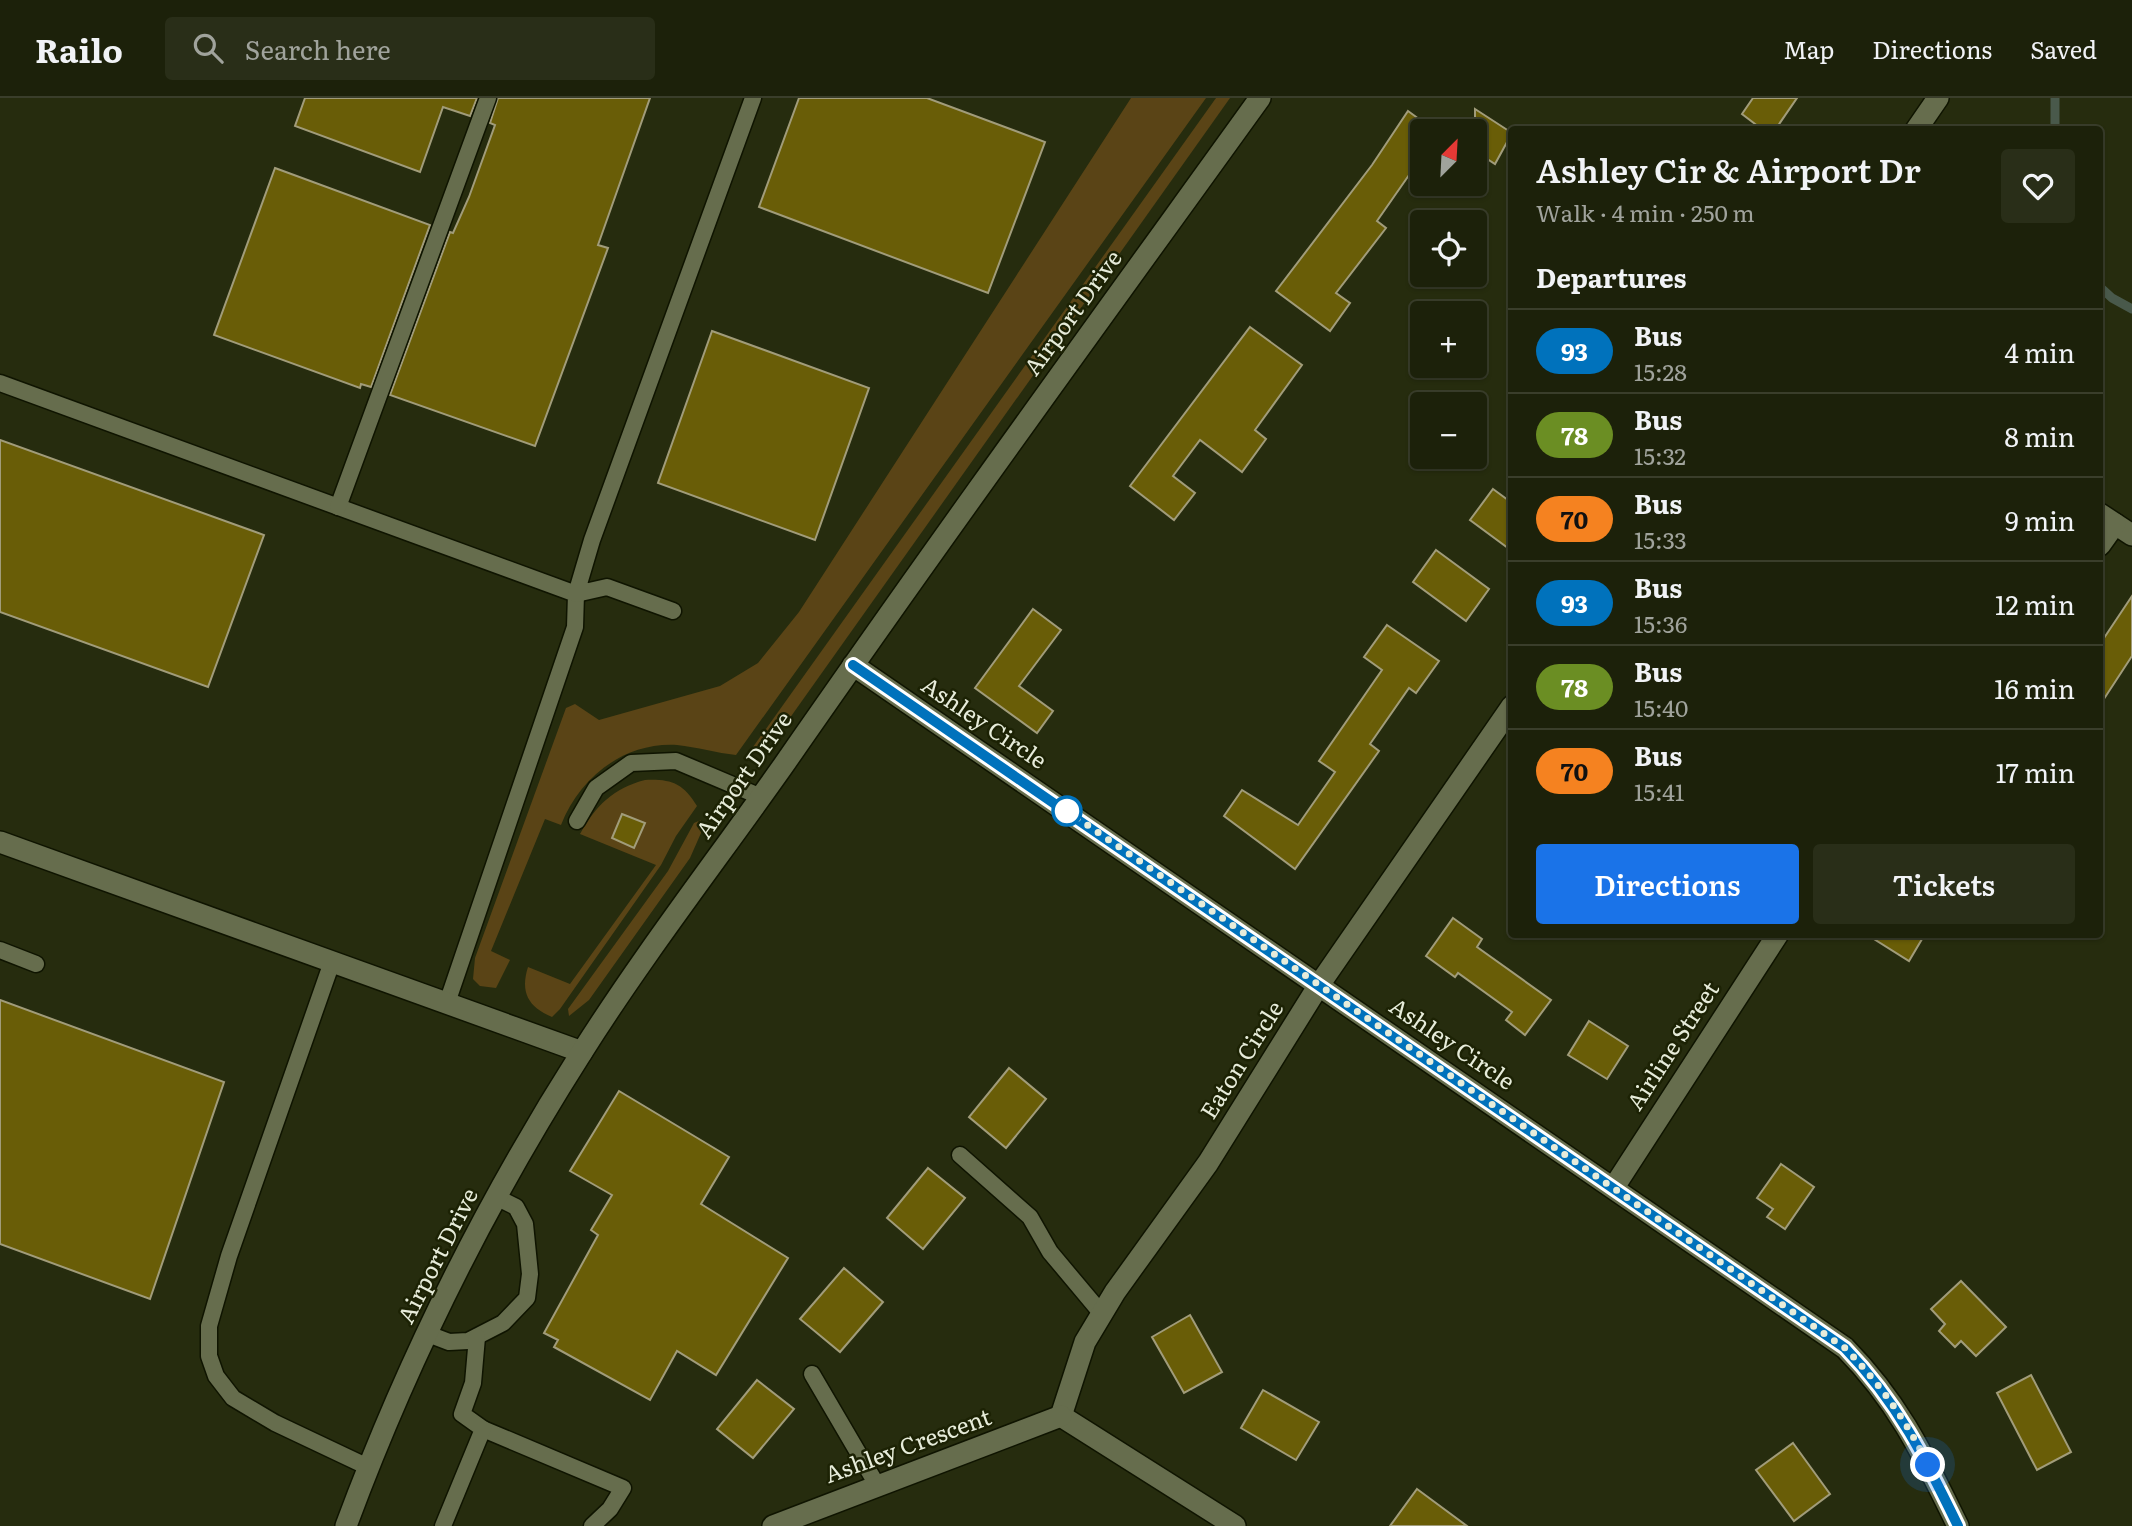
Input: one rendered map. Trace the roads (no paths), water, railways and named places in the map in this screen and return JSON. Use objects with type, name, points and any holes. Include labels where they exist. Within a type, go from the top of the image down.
[{"type":"street","name":"Airport Drive","points":[[346,1526],[368,1467],[428,1334],[496,1197],[582,1052],[853,665],[1260,98]]},
{"type":"street","points":[[1919,126],[1938,98]]},
{"type":"street","points":[[2103,541],[2116,525]]},
{"type":"street","name":"Ashley Circle","points":[[853,665],[1614,1186],[1845,1348],[1874,1378],[1900,1413],[1958,1526]]},
{"type":"street","name":"Eaton Circle","points":[[1061,1416],[1086,1342],[1115,1292],[1208,1163],[1319,985],[1508,712]]},
{"type":"street","points":[[0,842],[582,1052]]},
{"type":"street","name":"Airline Street","points":[[1614,1186],[1775,938]]},
{"type":"street","points":[[1061,1416],[1236,1526]]},
{"type":"street","name":"Ashley Crescent","points":[[773,1526],[1061,1416]]},
{"type":"lane","points":[[338,507],[488,98]]},
{"type":"lane","points":[[447,1003],[571,639],[576,594],[592,540],[753,98]]},
{"type":"lane","points":[[0,383],[576,594],[607,587],[673,611]]},
{"type":"lane","points":[[577,821],[596,788],[631,763],[676,761],[761,797]]},
{"type":"lane","points":[[0,950],[36,964]]},
{"type":"lane","points":[[332,962],[229,1256],[209,1326],[209,1356],[216,1376],[233,1398],[275,1423],[368,1467]]},
{"type":"lane","points":[[960,1155],[1030,1217],[1049,1252],[1102,1314]]},
{"type":"lane","points":[[428,1334],[449,1342],[477,1337],[514,1314],[523,1305],[530,1289],[527,1239],[521,1212],[496,1197]]},
{"type":"lane","points":[[477,1337],[473,1383],[462,1414],[483,1429],[624,1488],[610,1509],[592,1526]]},
{"type":"lane","points":[[812,1374],[877,1485]]},
{"type":"lane","points":[[443,1526],[483,1429]]},
{"type":"waterway","points":[[2055,98],[2055,126]]},
{"type":"waterway","points":[[2103,290],[2132,309]]}]
